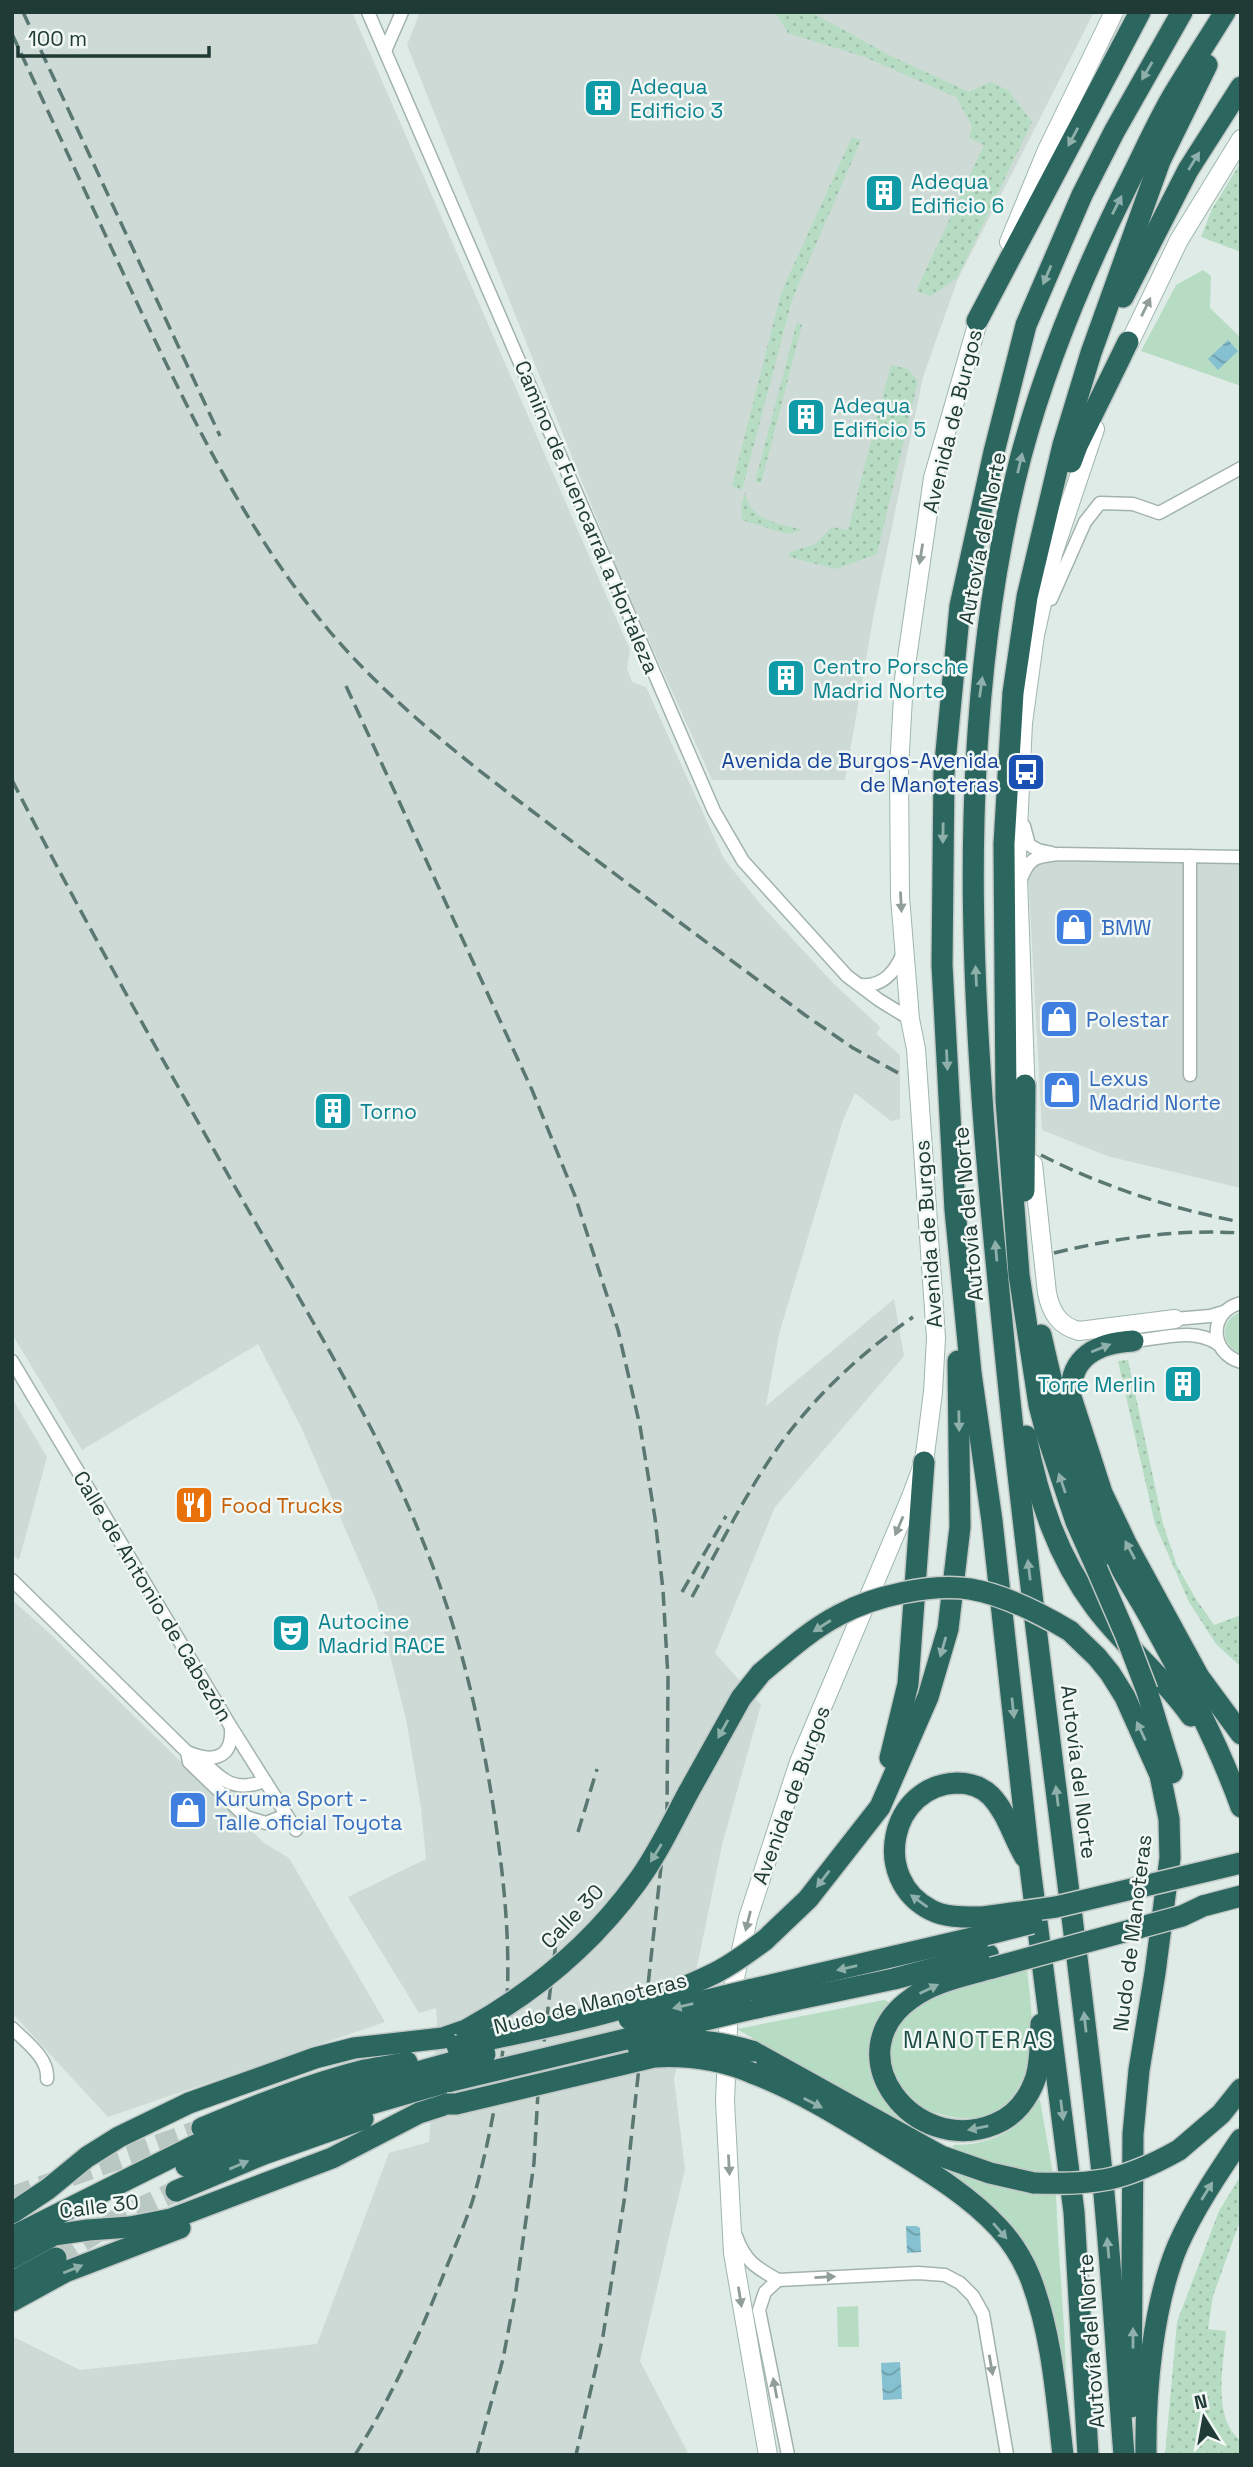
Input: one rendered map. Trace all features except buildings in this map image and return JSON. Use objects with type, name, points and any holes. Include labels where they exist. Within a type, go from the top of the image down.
[{"type":"highway","points":[[977,321],[1140,12]]},
{"type":"highway","name":"Autovía del Norte","points":[[1088,2455],[1074,2212],[1030,1867],[992,1521],[963,1304],[955,1209],[942,965],[944,773],[960,607],[994,452],[1026,325],[1082,195],[1114,132],[1182,12]]},
{"type":"highway","name":"Autovía del Norte","points":[[1126,2455],[1100,2148],[1024,1529],[986,1150],[975,961],[974,867],[979,704],[999,557],[1022,454],[1056,349],[1098,244],[1169,102],[1225,12]]},
{"type":"highway","points":[[1035,599],[1063,445],[1091,353],[1160,161],[1234,12]]},
{"type":"highway","points":[[1063,445],[1124,294],[1188,170],[1241,87]]},
{"type":"highway","points":[[1128,342],[1077,446],[1035,599],[1013,693],[1003,844],[1006,1100],[1009,1159],[1026,1324],[1039,1405],[1055,1464],[1076,1522],[1147,1691],[1172,1774],[1176,1802],[1169,1819]]},
{"type":"highway","points":[[1006,998],[1035,1306],[1058,1413],[1075,1466],[1098,1522],[1224,1759],[1241,1807]]},
{"type":"highway","points":[[1024,1196],[1025,1085]]},
{"type":"highway","points":[[176,2191],[450,2072],[523,2033],[685,1987],[727,1967],[765,1940],[808,1899],[880,1807],[928,1697],[948,1629],[960,1527],[957,1326],[963,1304]]},
{"type":"highway","points":[[1002,1319],[1032,1466],[1041,1500],[1059,1547],[1097,1609],[1168,1686],[1189,1714],[1209,1747],[1241,1814]]},
{"type":"highway","points":[[1133,1341],[1105,1345],[1090,1352],[1079,1362],[1070,1384],[1073,1405],[1102,1493],[1127,1545],[1199,1677],[1241,1734]]},
{"type":"highway","points":[[854,1840],[893,1751],[908,1684],[924,1462]]},
{"type":"highway","name":"Calle 30","points":[[12,2258],[54,2235],[130,2227],[171,2219],[353,2149],[419,2113],[450,2072],[530,1990],[591,1937],[638,1882],[741,1698],[761,1673],[796,1643],[838,1615],[880,1598],[905,1592],[970,1589],[1039,1613],[1070,1631]]},
{"type":"highway","points":[[1148,1615],[1206,1701],[1241,1742]]},
{"type":"highway","name":"Nudo de Manoteras","points":[[1070,1631],[1103,1665],[1125,1698],[1160,1776],[1169,1819],[1170,1858],[1139,2070],[1133,2134],[1133,2378],[1126,2455]]},
{"type":"highway","points":[[987,1944],[955,1917],[931,1910],[909,1894],[897,1875],[893,1847],[899,1825],[911,1806],[925,1792],[944,1783],[968,1783],[990,1795],[1005,1816],[1030,1867]]},
{"type":"highway","points":[[1044,1969],[1036,2075],[1023,2102],[1014,2113],[998,2123],[974,2131],[958,2131],[934,2126],[907,2111],[892,2094],[884,2079],[879,2048],[891,2017],[911,1998],[936,1985],[987,1944],[1056,1907],[1241,1863]]},
{"type":"highway","points":[[987,1944],[1241,1871]]},
{"type":"highway","points":[[987,1944],[1203,1906],[1241,1896]]},
{"type":"highway","name":"Nudo de Manoteras","points":[[450,2072],[748,2000],[894,1979],[987,1944]]},
{"type":"highway","name":"Nudo de Manoteras","points":[[679,2026],[748,2000]]},
{"type":"highway","points":[[54,2235],[90,2213],[197,2161],[450,2072],[679,2026]]},
{"type":"highway","points":[[12,2237],[196,2145],[372,2085],[658,2035],[679,2026]]},
{"type":"highway","name":"Calle 30","points":[[12,2213],[48,2189],[87,2157],[119,2137],[189,2103],[303,2062],[354,2048],[443,2038],[456,2104],[638,2060],[672,2056],[751,2060]]},
{"type":"highway","points":[[194,2132],[264,2103],[332,2080],[422,2057],[450,2072],[458,2099],[664,2048],[704,2047],[725,2049],[751,2060],[778,2064],[941,2156],[990,2173],[1034,2183],[1083,2184],[1113,2180],[1152,2166],[1179,2150],[1221,2114],[1241,2089]]},
{"type":"highway","points":[[12,2224],[46,2204],[117,2154],[180,2122],[252,2093],[356,2059],[450,2072]]},
{"type":"highway","points":[[751,2060],[768,2079],[840,2117],[941,2178],[998,2227],[1016,2250],[1029,2277],[1041,2315],[1050,2353],[1063,2455]]},
{"type":"highway","points":[[1146,2455],[1150,2377],[1157,2319],[1166,2278],[1178,2245],[1198,2205],[1241,2139]]},
{"type":"highway","points":[[12,2301],[65,2272],[318,2173],[353,2149]]},
{"type":"highway","points":[[12,2282],[56,2258]]},
{"type":"street","name":"Camino de Fuencarral a Hortaleza","points":[[368,12],[714,811],[743,861],[847,976],[910,1019]]},
{"type":"street","points":[[385,51],[402,12]]},
{"type":"street","name":"Avenida de Burgos","points":[[768,2455],[733,2253],[725,2101],[729,2006],[748,1918],[799,1762],[924,1462],[933,1392],[936,1338],[916,1049],[910,1019],[900,897],[900,769],[908,639],[933,478],[977,321],[1047,149],[1114,12]]},
{"type":"street","points":[[1128,342],[1180,240],[1241,139]]},
{"type":"street","points":[[1241,468],[1159,513],[1133,503],[1100,503],[1085,522],[1051,599],[1035,599],[1035,635],[1023,723],[1018,796],[1018,886],[1025,1085],[1038,1224],[1050,1308],[1068,1328],[1079,1331],[1210,1316],[1241,1303]]},
{"type":"street","points":[[1018,796],[1027,843],[1038,850],[1059,854],[1241,857]]},
{"type":"street","points":[[1190,856],[1241,850]]},
{"type":"street","points":[[1018,886],[1027,863],[1059,854]]},
{"type":"street","points":[[1190,856],[1190,1075]]},
{"type":"street","points":[[861,985],[870,986],[890,975],[904,949]]},
{"type":"street","points":[[1218,1344],[1216,1327],[1224,1312]]},
{"type":"street","points":[[1133,1341],[1194,1335],[1206,1337],[1218,1344],[1227,1356],[1241,1362]]},
{"type":"street","name":"Calle de Antonio de Cabezón","points":[[12,1361],[230,1727],[296,1830]]},
{"type":"street","points":[[12,1580],[187,1752],[200,1758],[231,1784],[250,1786],[265,1781]]},
{"type":"street","points":[[200,1758],[211,1759],[225,1751],[231,1736],[230,1727]]},
{"type":"street","points":[[187,1752],[189,1762],[246,1817],[266,1823],[286,1815]]},
{"type":"street","points":[[12,2028],[44,2062],[48,2070],[47,2079]]},
{"type":"street","points":[[733,2229],[743,2256],[778,2280],[918,2273],[945,2276],[960,2283],[973,2296],[983,2314],[1007,2455]]},
{"type":"street","points":[[778,2280],[765,2292],[760,2310],[788,2455]]},
{"type":"shaded area","points":[[12,12],[352,12],[630,650],[627,668],[632,682],[646,687],[724,859],[762,906],[834,984],[880,1027],[876,1034],[900,1055],[900,1119],[891,1121],[855,1093],[843,1120],[779,1334],[766,1406],[894,1299],[904,1356],[775,1507],[715,1653],[761,1705],[722,1845],[674,2079],[685,2169],[640,2361],[689,2455],[12,2455],[12,2336],[80,2370],[317,2344],[389,2153],[429,2142],[437,2020],[436,2008],[419,2013],[348,1897],[426,1859],[421,1807],[406,1719],[376,1600],[302,1429],[258,1344],[82,1450],[12,1334]]},
{"type":"shaded area","points":[[420,12],[1094,12],[957,281],[923,377],[874,613],[845,780],[712,780],[619,574],[407,45]]},
{"type":"shaded area","points":[[1039,861],[1241,863],[1241,1188],[1107,1156],[1042,1130],[1028,871]]},
{"type":"shaded area","points":[[12,1398],[47,1457],[19,1560],[12,1554]]},
{"type":"shaded area","points":[[12,1600],[264,1843],[289,1858],[385,2022],[108,2117],[12,2013]]},
{"type":"green space","points":[[775,12],[811,12],[891,56],[969,92],[990,82],[1008,90],[1032,122],[957,278],[931,296],[916,291],[984,145],[969,138],[972,126],[956,97],[865,57],[788,33]]},
{"type":"green space","points":[[852,137],[861,140],[792,300],[742,490],[732,486],[781,293]]},
{"type":"green space","points":[[1241,162],[1241,252],[1201,237],[1212,209]]},
{"type":"green space","points":[[1203,270],[1211,276],[1210,308],[1241,338],[1241,386],[1141,351],[1176,285]]},
{"type":"green space","points":[[797,322],[802,325],[761,483],[755,482]]},
{"type":"green space","points":[[891,365],[908,369],[918,381],[877,554],[836,569],[789,557],[790,552],[815,544],[832,527],[848,530]]},
{"type":"green space","points":[[745,492],[748,502],[759,515],[775,523],[803,530],[787,534],[742,520],[741,508]]},
{"type":"green space","points":[[1241,1312],[1241,1354],[1229,1345],[1225,1333],[1229,1321]]},
{"type":"green space","points":[[1128,1360],[1163,1524],[1177,1566],[1214,1625],[1241,1615],[1241,1667],[1216,1644],[1189,1602],[1155,1524],[1118,1361]]},
{"type":"green space","points":[[1027,1969],[1032,2041],[1028,2064],[1016,2091],[998,2110],[974,2118],[959,2118],[922,2108],[900,2083],[891,2057],[896,2031],[904,2018],[916,2007],[940,1994]]},
{"type":"green space","points":[[884,2000],[889,2002],[889,2006],[878,2023],[871,2042],[872,2072],[884,2095],[916,2134],[737,2029]]},
{"type":"green space","points":[[1037,2099],[1040,2100],[1053,2174],[1009,2169],[954,2153],[953,2145],[991,2139],[1012,2128],[1022,2120]]},
{"type":"green space","points":[[932,2161],[1056,2193],[1066,2381],[1044,2288]]},
{"type":"green space","points":[[1241,2175],[1241,2218],[1213,2296],[1208,2329],[1226,2331],[1222,2374],[1223,2405],[1232,2431],[1241,2441],[1241,2455],[1165,2455],[1177,2322],[1219,2211]]},
{"type":"green space","points":[[858,2306],[859,2347],[838,2347],[837,2307]]},
{"type":"water","points":[[1228,340],[1238,351],[1218,370],[1208,359]]},
{"type":"water","points":[[906,2226],[920,2228],[921,2252],[907,2253]]},
{"type":"water","points":[[900,2362],[902,2399],[883,2400],[881,2363]]},
{"type":"tunnel","points":[[12,2197],[194,2132]]},
{"type":"tunnel","points":[[56,2258],[121,2217],[176,2191]]},
{"type":"railway","points":[[23,12],[220,436]]},
{"type":"railway","points":[[12,34],[138,305],[201,433],[274,557],[331,633],[404,708],[485,775],[805,1015],[853,1048],[900,1074]]},
{"type":"railway","points":[[346,686],[532,1090],[575,1196],[618,1330],[640,1426],[655,1518],[663,1590],[668,1678],[667,1812],[625,2195],[603,2336],[576,2455]]},
{"type":"railway","points":[[12,780],[128,998],[320,1335],[386,1459],[437,1577],[459,1645],[483,1748],[502,1870],[508,1948],[505,2027],[494,2108],[476,2189],[463,2228],[406,2363],[355,2455]]},
{"type":"railway","points":[[1041,1155],[1139,1196],[1241,1222]]},
{"type":"railway","points":[[1054,1253],[1147,1236],[1194,1232],[1241,1233]]},
{"type":"railway","points":[[692,1597],[759,1477],[798,1421],[844,1373],[913,1317]]},
{"type":"railway","points":[[682,1592],[726,1516]]},
{"type":"railway","points":[[578,1832],[597,1769]]},
{"type":"railway","points":[[477,2455],[503,2359],[516,2290],[534,2163],[538,2092],[556,1942]]},
{"type":"place","name":"Adequa Edificio 3","points":[[603,98]]},
{"type":"place","name":"Adequa Edificio 6","points":[[884,193]]},
{"type":"place","name":"Adequa Edificio 5","points":[[806,417]]},
{"type":"place","name":"Centro Porsche Madrid Norte","points":[[786,678]]},
{"type":"place","name":"Avenida de Burgos-Avenida de Manoteras","points":[[1026,772]]},
{"type":"place","name":"BMW","points":[[1074,927]]},
{"type":"place","name":"Polestar","points":[[1059,1019]]},
{"type":"place","name":"Lexus Madrid Norte","points":[[1062,1090]]},
{"type":"place","name":"Torno","points":[[333,1111]]},
{"type":"place","name":"Torre Merlin","points":[[1183,1384]]},
{"type":"place","name":"Food Trucks","points":[[194,1505]]},
{"type":"place","name":"Autocine Madrid RACE","points":[[291,1633]]},
{"type":"place","name":"Kuruma Sport - Talle oficial Toyota","points":[[188,1810]]},
{"type":"district","name":"MANOTERAS","points":[[979,2040]]}]
